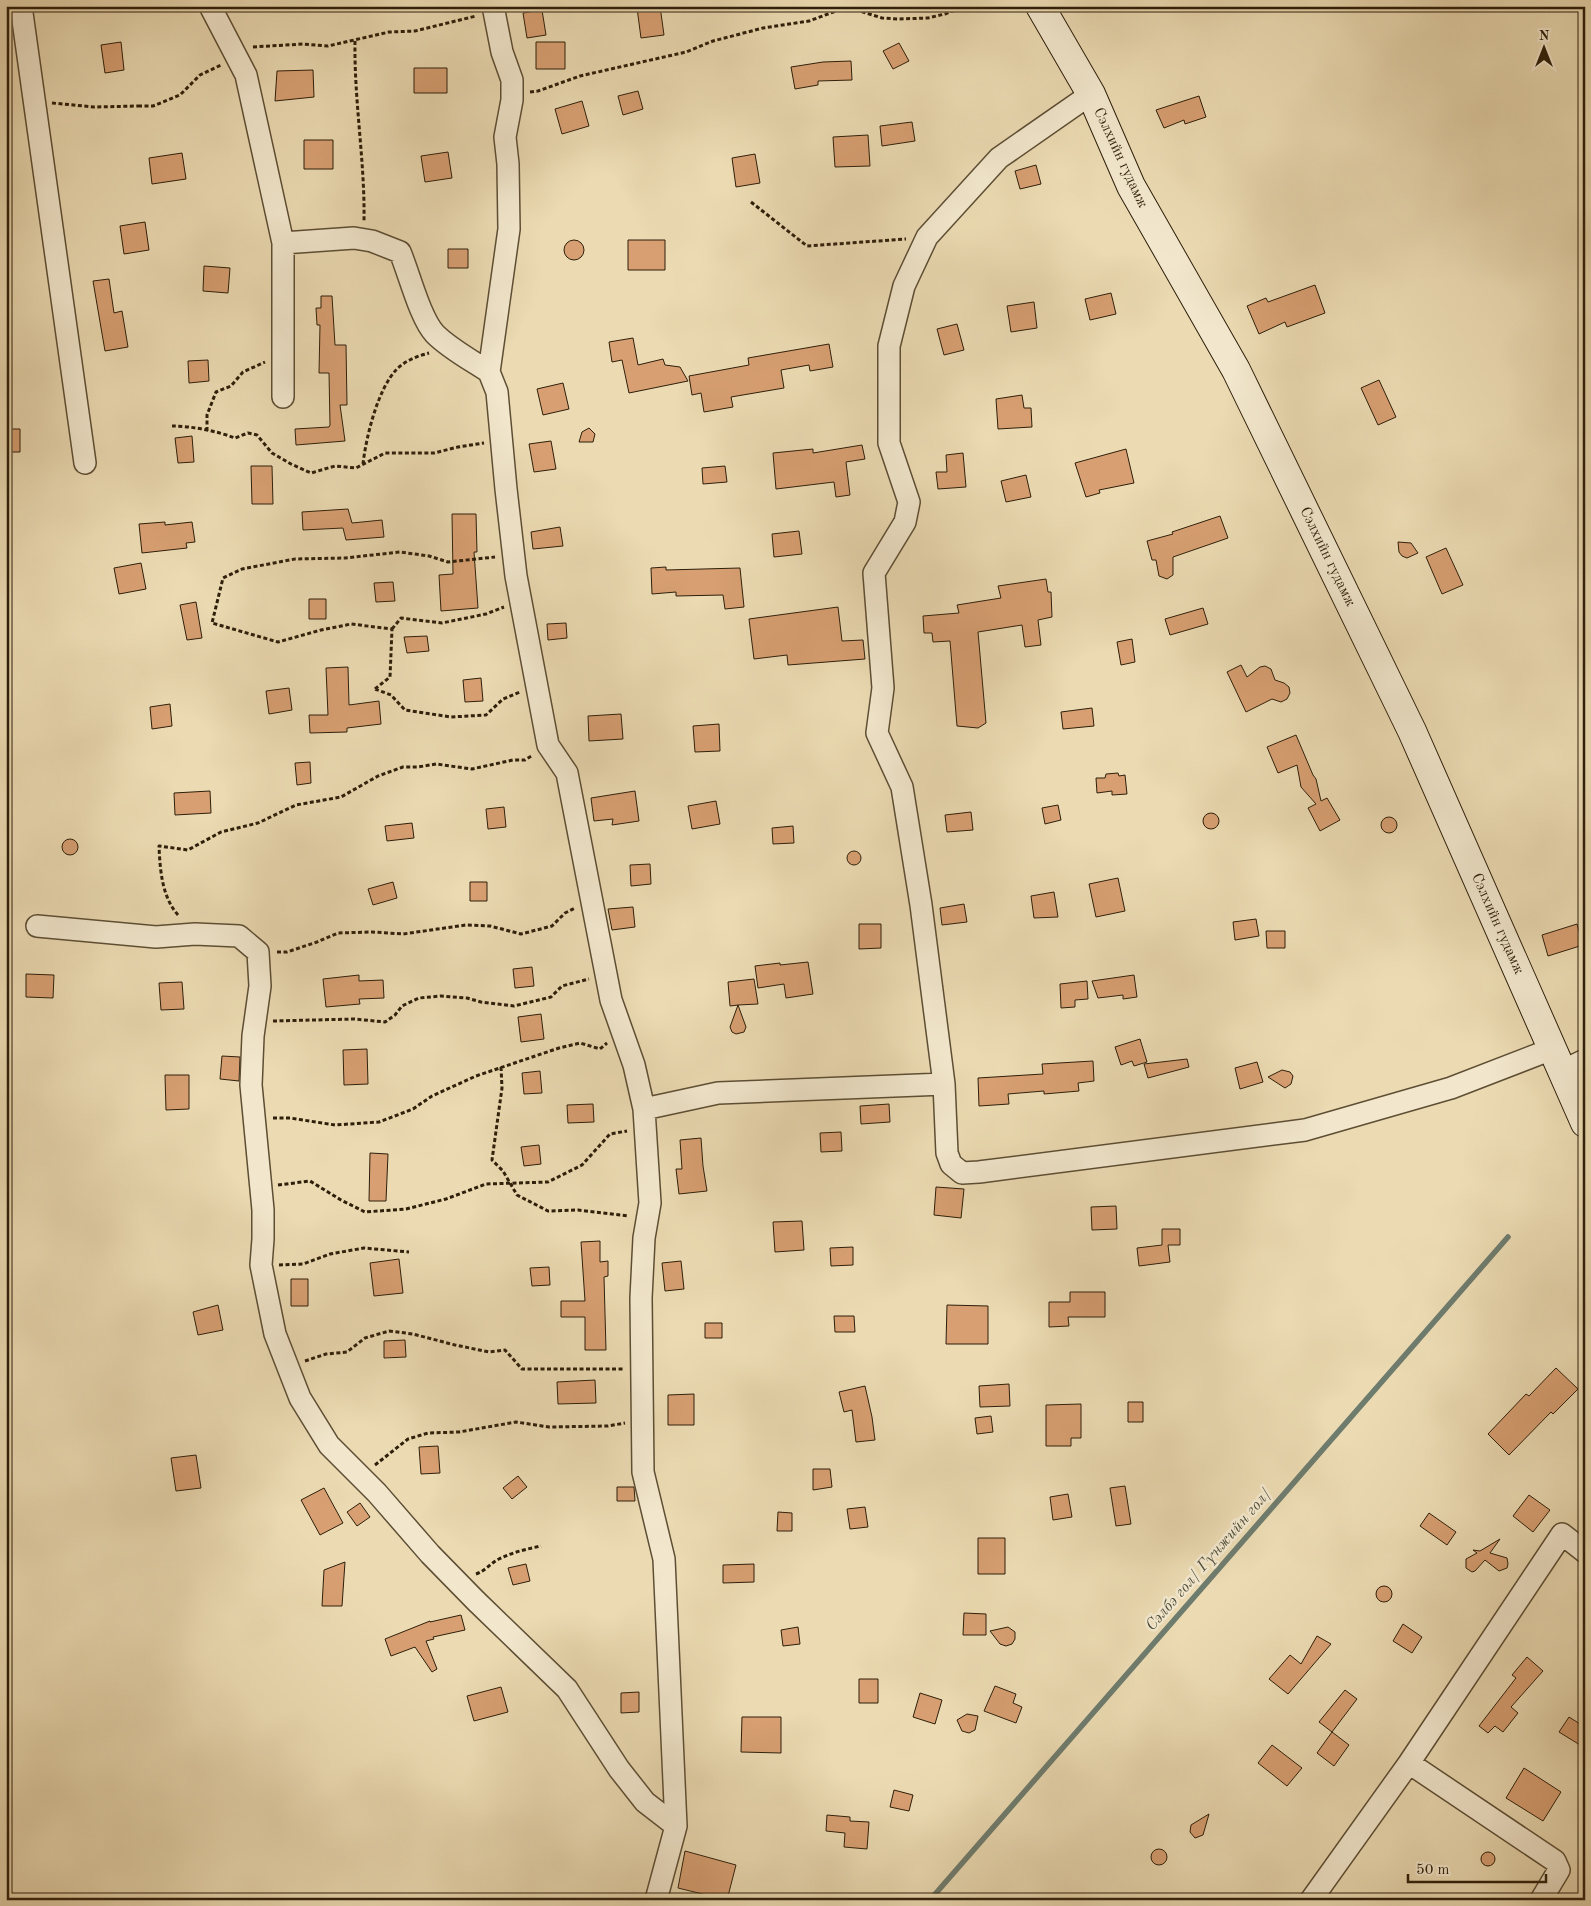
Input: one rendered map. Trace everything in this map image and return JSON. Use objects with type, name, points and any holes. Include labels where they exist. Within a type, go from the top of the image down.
[{"type":"main road","name":"Сэлхийн гудамж","points":[[1045,12],[1091,94],[1130,186],[1236,370],[1408,722],[1566,1060],[1585,1123]]},
{"type":"street","points":[[21,6],[85,463]]},
{"type":"street","points":[[210,6],[246,74],[283,243],[283,397]]},
{"type":"street","points":[[493,8],[502,52],[512,80],[512,94],[505,137],[508,164],[509,229],[489,372],[497,392],[514,558],[548,745],[567,773],[606,974],[612,1000],[634,1065],[645,1120],[650,1203],[644,1238],[641,1366],[643,1472],[664,1559],[676,1826],[656,1900]]},
{"type":"street","points":[[1091,94],[999,158],[927,237],[904,286],[889,346],[889,443],[909,502],[905,522],[874,573],[883,688],[877,734],[902,787],[921,905],[944,1084],[947,1153],[952,1164],[962,1173],[979,1172],[1306,1130],[1451,1088],[1566,1060]]},
{"type":"street","points":[[283,243],[354,238],[372,240],[400,252],[424,315],[434,332],[451,347],[489,372]]},
{"type":"street","points":[[37,926],[156,937],[195,934],[239,936],[258,952],[260,986],[255,1022],[251,1085],[261,1190],[263,1239],[261,1265],[275,1334],[300,1398],[330,1445],[362,1477],[456,1581],[567,1689],[619,1769],[645,1802],[676,1826]]},
{"type":"street","points":[[645,1120],[718,1092],[944,1084]]},
{"type":"street","points":[[1311,1900],[1409,1763],[1562,1534],[1585,1552]]},
{"type":"street","points":[[1409,1763],[1555,1861],[1559,1870],[1541,1900]]},
{"type":"path","points":[[512,94],[538,91],[580,76],[686,52],[713,41],[763,28],[809,21],[847,7],[882,18],[899,19],[928,18],[965,6]]},
{"type":"path","points":[[35,106],[54,102],[94,107],[153,106],[180,95],[200,75],[225,63],[234,52],[252,47],[302,44],[328,46],[389,32],[415,31],[474,16],[493,8]]},
{"type":"path","points":[[355,40],[355,68],[365,192],[364,239]]},
{"type":"path","points":[[751,202],[807,246],[927,237]]},
{"type":"path","points":[[363,464],[365,445],[378,402],[397,369],[416,357],[451,347]]},
{"type":"path","points":[[206,431],[207,415],[216,392],[231,386],[243,372],[283,357]]},
{"type":"path","points":[[172,426],[190,426],[235,438],[248,433],[257,435],[272,453],[311,473],[335,466],[356,468],[384,453],[434,453],[502,440]]},
{"type":"path","points":[[392,629],[352,624],[278,642],[212,623],[223,578],[242,569],[295,559],[345,558],[400,552],[429,556],[448,562],[490,557],[514,558]]},
{"type":"path","points":[[521,600],[486,614],[442,623],[401,618],[392,629],[390,677],[376,689],[391,695],[405,710],[451,717],[486,715],[503,699],[537,686]]},
{"type":"path","points":[[195,934],[170,906],[160,874],[159,846],[188,850],[221,832],[258,823],[296,805],[341,797],[378,776],[403,767],[436,764],[472,769],[513,760],[524,760],[548,745]]},
{"type":"path","points":[[258,952],[287,952],[338,933],[372,932],[403,934],[466,925],[490,926],[521,934],[552,926],[565,913],[592,901]]},
{"type":"path","points":[[255,1022],[354,1019],[385,1022],[395,1015],[402,1006],[420,998],[442,996],[514,1006],[551,997],[562,986],[606,974]]},
{"type":"path","points":[[254,1120],[290,1118],[335,1125],[379,1122],[413,1109],[432,1096],[501,1067],[580,1043],[600,1049],[621,1028]]},
{"type":"path","points":[[501,1067],[502,1088],[492,1160],[503,1171],[517,1195],[548,1211],[578,1210],[647,1217]]},
{"type":"path","points":[[261,1190],[281,1184],[310,1181],[365,1212],[406,1209],[446,1199],[480,1185],[509,1182],[548,1182],[582,1164],[610,1134],[627,1130],[645,1120]]},
{"type":"path","points":[[261,1265],[303,1264],[330,1254],[364,1248],[409,1252]]},
{"type":"path","points":[[288,1367],[326,1354],[346,1352],[365,1338],[389,1332],[413,1334],[489,1352],[505,1350],[522,1369],[622,1369],[641,1366]]},
{"type":"path","points":[[362,1477],[408,1439],[428,1432],[459,1432],[516,1422],[549,1427],[608,1426],[642,1421]]},
{"type":"path","points":[[456,1581],[481,1572],[497,1560],[517,1551],[541,1546]]},
{"type":"building","points":[[660,6],[664,35],[641,38],[637,8]]},
{"type":"building","points":[[542,10],[546,35],[527,38],[523,13]]},
{"type":"building","points":[[121,42],[124,70],[105,73],[101,45]]},
{"type":"building","points":[[536,42],[565,42],[565,69],[536,69]]},
{"type":"building","points":[[899,43],[909,61],[893,69],[883,51]]},
{"type":"building","points":[[851,61],[852,80],[818,81],[818,85],[795,89],[791,67],[823,62]]},
{"type":"building","points":[[414,68],[447,68],[447,93],[414,93]]},
{"type":"building","points":[[313,70],[314,97],[275,101],[277,71]]},
{"type":"building","points":[[638,91],[643,109],[623,115],[618,96]]},
{"type":"building","points":[[1199,96],[1206,117],[1185,124],[1184,120],[1164,128],[1156,110]]},
{"type":"building","points":[[582,101],[589,126],[562,134],[555,109]]},
{"type":"building","points":[[912,122],[915,141],[882,146],[880,126]]},
{"type":"building","points":[[868,135],[870,166],[835,167],[833,137]]},
{"type":"building","points":[[304,140],[333,140],[333,169],[304,169]]},
{"type":"building","points":[[448,152],[452,178],[425,182],[421,156]]},
{"type":"building","points":[[182,153],[186,179],[152,184],[149,158]]},
{"type":"building","points":[[755,154],[760,183],[736,187],[732,158]]},
{"type":"building","points":[[1036,165],[1041,184],[1020,189],[1015,171]]},
{"type":"building","points":[[145,222],[149,250],[124,254],[120,226]]},
{"type":"building","points":[[574,240],[581,243],[584,250],[581,257],[574,260],[567,257],[564,250],[567,243]]},
{"type":"building","points":[[628,240],[665,240],[665,270],[628,270]]},
{"type":"building","points":[[448,249],[468,249],[468,268],[448,268]]},
{"type":"building","points":[[204,266],[230,268],[228,293],[203,291]]},
{"type":"building","points":[[109,279],[114,313],[122,311],[128,347],[105,351],[93,281]]},
{"type":"building","points":[[1315,285],[1325,313],[1287,327],[1285,322],[1259,334],[1247,306],[1266,298],[1268,302]]},
{"type":"building","points":[[1111,293],[1116,314],[1090,320],[1085,299]]},
{"type":"building","points":[[321,296],[332,296],[335,345],[346,345],[347,405],[340,405],[345,441],[296,445],[295,429],[329,427],[330,425],[329,373],[319,373],[320,325],[317,325],[316,308],[321,308]]},
{"type":"building","points":[[1034,302],[1037,328],[1011,332],[1007,306]]},
{"type":"building","points":[[957,324],[964,350],[944,355],[937,329]]},
{"type":"building","points":[[633,338],[638,365],[663,359],[665,365],[680,367],[688,381],[629,393],[622,360],[612,362],[609,342]]},
{"type":"building","points":[[829,344],[833,367],[810,371],[809,365],[781,370],[784,388],[731,397],[733,407],[704,412],[701,393],[692,395],[689,376],[749,365],[748,358]]},
{"type":"building","points":[[208,360],[209,381],[189,383],[188,361]]},
{"type":"building","points":[[1379,380],[1396,417],[1378,425],[1361,388]]},
{"type":"building","points":[[563,383],[569,409],[543,415],[537,389]]},
{"type":"building","points":[[1022,395],[1024,408],[1031,408],[1032,427],[998,429],[996,399]]},
{"type":"building","points":[[589,428],[595,434],[593,442],[579,442],[582,432]]},
{"type":"building","points":[[6,429],[20,429],[20,452],[6,452]]},
{"type":"building","points":[[192,436],[194,462],[178,463],[175,438]]},
{"type":"building","points":[[551,441],[556,469],[534,472],[529,444]]},
{"type":"building","points":[[862,445],[865,459],[846,462],[850,495],[836,497],[834,482],[776,489],[773,453],[813,449],[813,453]]},
{"type":"building","points":[[1126,449],[1134,483],[1099,490],[1100,493],[1086,497],[1075,463]]},
{"type":"building","points":[[963,453],[966,487],[938,489],[936,472],[947,472],[946,455]]},
{"type":"building","points":[[251,466],[272,466],[273,504],[252,504]]},
{"type":"building","points":[[725,466],[727,482],[703,484],[702,468]]},
{"type":"building","points":[[1026,475],[1031,497],[1006,502],[1001,481]]},
{"type":"building","points":[[348,509],[352,523],[382,520],[384,537],[346,540],[343,528],[303,530],[302,512]]},
{"type":"building","points":[[452,514],[476,514],[477,552],[474,552],[478,608],[441,611],[439,575],[453,574]]},
{"type":"building","points":[[1220,516],[1228,538],[1173,557],[1173,575],[1167,579],[1159,576],[1156,560],[1152,560],[1147,541],[1173,534],[1172,532]]},
{"type":"building","points":[[165,522],[165,525],[192,522],[195,542],[186,543],[187,548],[142,553],[139,524]]},
{"type":"building","points":[[560,527],[563,546],[533,549],[531,532]]},
{"type":"building","points":[[799,531],[802,554],[774,557],[772,534]]},
{"type":"building","points":[[1398,542],[1411,543],[1418,553],[1407,558],[1402,556],[1399,552]]},
{"type":"building","points":[[1446,548],[1463,585],[1442,594],[1426,557]]},
{"type":"building","points":[[141,563],[146,589],[119,594],[114,568]]},
{"type":"building","points":[[666,567],[666,570],[740,568],[744,607],[725,609],[723,595],[676,596],[676,592],[652,594],[651,568]]},
{"type":"building","points":[[1046,579],[1048,592],[1051,592],[1052,617],[1038,620],[1041,645],[1025,647],[1022,625],[978,632],[986,723],[978,728],[957,726],[950,641],[933,642],[932,633],[924,633],[923,616],[959,613],[957,605],[1001,598],[998,586]]},
{"type":"building","points":[[393,582],[395,601],[376,602],[374,583]]},
{"type":"building","points":[[309,599],[326,599],[326,619],[309,619]]},
{"type":"building","points":[[196,602],[202,638],[187,640],[180,605]]},
{"type":"building","points":[[838,607],[842,641],[863,640],[865,659],[788,665],[787,655],[754,659],[749,619]]},
{"type":"building","points":[[1203,608],[1208,624],[1170,635],[1165,619]]},
{"type":"building","points":[[566,623],[567,638],[548,640],[547,624]]},
{"type":"building","points":[[427,636],[429,651],[407,653],[404,637]]},
{"type":"building","points":[[1132,639],[1135,662],[1121,665],[1117,642]]},
{"type":"building","points":[[1241,665],[1247,677],[1260,667],[1265,666],[1271,669],[1275,680],[1289,687],[1290,693],[1287,699],[1281,702],[1272,699],[1246,712],[1227,672]]},
{"type":"building","points":[[348,667],[349,705],[379,701],[381,724],[347,728],[347,732],[310,733],[309,715],[328,715],[326,668]]},
{"type":"building","points":[[481,678],[483,701],[465,702],[463,680]]},
{"type":"building","points":[[289,688],[292,710],[269,714],[266,691]]},
{"type":"building","points":[[170,704],[172,726],[152,729],[150,707]]},
{"type":"building","points":[[1092,708],[1094,726],[1063,729],[1061,712]]},
{"type":"building","points":[[621,714],[623,739],[589,741],[588,716]]},
{"type":"building","points":[[719,724],[720,751],[695,752],[693,726]]},
{"type":"building","points":[[1296,735],[1316,779],[1321,801],[1327,798],[1340,820],[1320,831],[1308,808],[1316,804],[1301,787],[1297,765],[1278,773],[1267,747]]},
{"type":"building","points":[[310,762],[311,783],[297,785],[295,763]]},
{"type":"building","points":[[1118,773],[1119,776],[1125,775],[1127,794],[1112,795],[1112,791],[1097,793],[1096,778],[1105,778],[1106,774]]},
{"type":"building","points":[[210,791],[211,813],[175,815],[174,793]]},
{"type":"building","points":[[635,791],[639,821],[612,825],[613,819],[594,821],[591,798]]},
{"type":"building","points":[[716,801],[720,824],[692,829],[688,806]]},
{"type":"building","points":[[1058,805],[1061,820],[1045,824],[1042,808]]},
{"type":"building","points":[[504,807],[506,827],[488,829],[486,809]]},
{"type":"building","points":[[971,812],[973,830],[947,832],[945,815]]},
{"type":"building","points":[[1211,813],[1219,821],[1211,829],[1203,821]]},
{"type":"building","points":[[1389,817],[1397,825],[1389,833],[1381,825]]},
{"type":"building","points":[[412,823],[414,838],[387,841],[385,826]]},
{"type":"building","points":[[793,826],[794,843],[773,844],[772,828]]},
{"type":"building","points":[[70,839],[78,847],[70,855],[62,847]]},
{"type":"building","points":[[851,851],[857,851],[861,858],[857,865],[851,865],[847,861],[847,855]]},
{"type":"building","points":[[650,864],[651,884],[631,886],[630,865]]},
{"type":"building","points":[[1118,878],[1125,911],[1096,917],[1089,884]]},
{"type":"building","points":[[393,882],[397,898],[373,905],[368,889]]},
{"type":"building","points":[[470,882],[487,882],[487,901],[470,901]]},
{"type":"building","points":[[1054,892],[1058,917],[1034,918],[1031,896]]},
{"type":"building","points":[[964,904],[967,922],[942,925],[940,908]]},
{"type":"building","points":[[633,907],[635,927],[612,930],[608,909]]},
{"type":"building","points":[[1256,919],[1259,936],[1235,940],[1233,922]]},
{"type":"building","points":[[859,924],[881,924],[881,948],[859,949]]},
{"type":"building","points":[[1577,924],[1583,945],[1548,956],[1542,935]]},
{"type":"building","points":[[1266,931],[1285,931],[1285,948],[1267,948]]},
{"type":"building","points":[[808,962],[813,994],[786,998],[784,984],[758,988],[755,966]]},
{"type":"building","points":[[532,967],[534,986],[515,988],[513,969]]},
{"type":"building","points":[[26,974],[54,975],[53,998],[26,997]]},
{"type":"building","points":[[359,975],[359,981],[383,980],[384,998],[359,999],[360,1004],[326,1007],[323,979]]},
{"type":"building","points":[[1134,975],[1137,997],[1123,999],[1123,995],[1098,998],[1092,981]]},
{"type":"building","points":[[754,979],[758,1004],[730,1006],[728,982]]},
{"type":"building","points":[[1087,981],[1088,999],[1075,1000],[1075,1007],[1061,1008],[1060,984]]},
{"type":"building","points":[[182,982],[184,1009],[161,1010],[159,983]]},
{"type":"building","points":[[738,1005],[746,1027],[744,1032],[736,1034],[732,1032],[730,1027]]},
{"type":"building","points":[[541,1014],[544,1039],[521,1042],[518,1017]]},
{"type":"building","points":[[1140,1039],[1147,1062],[1134,1066],[1132,1061],[1121,1065],[1115,1047]]},
{"type":"building","points":[[367,1049],[368,1084],[344,1085],[343,1050]]},
{"type":"building","points":[[222,1056],[240,1057],[239,1081],[220,1079]]},
{"type":"building","points":[[1187,1059],[1189,1067],[1148,1078],[1144,1064]]},
{"type":"building","points":[[1093,1061],[1094,1081],[1078,1083],[1079,1091],[1044,1094],[1044,1091],[1008,1094],[1009,1104],[979,1106],[978,1078],[1043,1074],[1042,1064]]},
{"type":"building","points":[[1257,1062],[1263,1082],[1240,1089],[1235,1068]]},
{"type":"building","points":[[1282,1070],[1290,1072],[1293,1076],[1291,1084],[1285,1088],[1268,1077]]},
{"type":"building","points":[[540,1071],[542,1093],[524,1094],[522,1073]]},
{"type":"building","points":[[165,1075],[189,1075],[189,1109],[166,1110]]},
{"type":"building","points":[[593,1104],[594,1122],[568,1123],[567,1105]]},
{"type":"building","points":[[889,1104],[890,1122],[861,1124],[860,1106]]},
{"type":"building","points":[[841,1132],[842,1151],[821,1152],[820,1133]]},
{"type":"building","points":[[701,1138],[707,1191],[679,1194],[676,1169],[682,1169],[680,1140]]},
{"type":"building","points":[[539,1145],[541,1164],[524,1166],[521,1147]]},
{"type":"building","points":[[370,1153],[388,1154],[386,1201],[369,1201]]},
{"type":"building","points":[[936,1187],[964,1189],[961,1218],[934,1215]]},
{"type":"building","points":[[1116,1206],[1117,1229],[1092,1230],[1091,1207]]},
{"type":"building","points":[[802,1221],[804,1250],[775,1252],[773,1222]]},
{"type":"building","points":[[1162,1229],[1180,1229],[1180,1245],[1168,1245],[1170,1262],[1139,1266],[1137,1248],[1162,1245]]},
{"type":"building","points":[[600,1241],[600,1262],[608,1261],[608,1276],[604,1277],[606,1350],[585,1350],[585,1317],[561,1317],[561,1301],[585,1301],[581,1242]]},
{"type":"building","points":[[853,1247],[853,1265],[831,1266],[830,1248]]},
{"type":"building","points":[[399,1259],[403,1293],[374,1296],[370,1263]]},
{"type":"building","points":[[681,1261],[684,1289],[665,1291],[662,1263]]},
{"type":"building","points":[[549,1267],[550,1285],[532,1286],[530,1268]]},
{"type":"building","points":[[291,1279],[308,1279],[308,1306],[291,1306]]},
{"type":"building","points":[[1070,1292],[1105,1292],[1105,1317],[1068,1317],[1069,1326],[1049,1327],[1049,1302],[1070,1302]]},
{"type":"building","points":[[218,1305],[223,1330],[198,1335],[193,1312]]},
{"type":"building","points":[[947,1305],[988,1306],[988,1344],[946,1344]]},
{"type":"building","points":[[834,1316],[854,1316],[855,1332],[835,1332]]},
{"type":"building","points":[[705,1323],[722,1323],[722,1338],[705,1338]]},
{"type":"building","points":[[405,1340],[406,1357],[384,1358],[384,1341]]},
{"type":"building","points":[[1556,1368],[1578,1389],[1553,1414],[1551,1412],[1509,1455],[1488,1434],[1526,1394],[1529,1396]]},
{"type":"building","points":[[595,1380],[596,1403],[558,1404],[557,1382]]},
{"type":"building","points":[[1009,1384],[1010,1406],[980,1407],[979,1386]]},
{"type":"building","points":[[865,1386],[875,1440],[856,1442],[852,1410],[844,1412],[839,1392]]},
{"type":"building","points":[[694,1394],[694,1425],[668,1425],[668,1395]]},
{"type":"building","points":[[1128,1402],[1143,1402],[1143,1422],[1128,1422]]},
{"type":"building","points":[[1081,1404],[1081,1438],[1071,1438],[1071,1446],[1046,1446],[1046,1405]]},
{"type":"building","points":[[991,1416],[993,1432],[977,1434],[975,1418]]},
{"type":"building","points":[[438,1446],[440,1473],[421,1474],[419,1447]]},
{"type":"building","points":[[196,1455],[201,1488],[176,1491],[171,1458]]},
{"type":"building","points":[[813,1469],[830,1469],[832,1487],[813,1490]]},
{"type":"building","points":[[518,1476],[527,1487],[512,1499],[503,1488]]},
{"type":"building","points":[[1125,1486],[1131,1524],[1116,1526],[1110,1488]]},
{"type":"building","points":[[617,1487],[634,1487],[635,1501],[617,1501]]},
{"type":"building","points":[[324,1488],[343,1523],[320,1535],[301,1500]]},
{"type":"building","points":[[1068,1494],[1072,1517],[1053,1520],[1050,1497]]},
{"type":"building","points":[[1529,1495],[1550,1510],[1533,1532],[1513,1516]]},
{"type":"building","points":[[360,1503],[370,1517],[357,1526],[347,1512]]},
{"type":"building","points":[[865,1507],[868,1527],[850,1529],[847,1509]]},
{"type":"building","points":[[778,1512],[792,1513],[792,1531],[777,1531]]},
{"type":"building","points":[[1429,1513],[1456,1532],[1447,1545],[1420,1526]]},
{"type":"building","points":[[978,1538],[1005,1538],[1005,1574],[978,1574]]},
{"type":"building","points":[[1500,1539],[1490,1553],[1507,1558],[1507,1568],[1499,1571],[1485,1560],[1475,1571],[1472,1572],[1466,1568],[1466,1559],[1477,1553],[1473,1550],[1480,1551]]},
{"type":"building","points":[[345,1562],[342,1606],[322,1606],[324,1570]]},
{"type":"building","points":[[526,1564],[530,1581],[513,1585],[508,1568]]},
{"type":"building","points":[[754,1564],[754,1582],[723,1583],[723,1565]]},
{"type":"building","points":[[1384,1586],[1392,1594],[1384,1602],[1376,1594]]},
{"type":"building","points":[[964,1613],[986,1614],[986,1635],[963,1635]]},
{"type":"building","points":[[461,1615],[465,1630],[433,1637],[434,1639],[426,1641],[437,1669],[432,1672],[415,1647],[391,1656],[385,1639],[430,1621]]},
{"type":"building","points":[[1403,1624],[1422,1637],[1412,1653],[1393,1641]]},
{"type":"building","points":[[798,1627],[800,1644],[783,1646],[781,1630]]},
{"type":"building","points":[[1008,1627],[1015,1632],[1015,1639],[1012,1644],[1006,1646],[1000,1644],[990,1631]]},
{"type":"building","points":[[1317,1636],[1331,1644],[1288,1694],[1269,1679],[1290,1655],[1301,1664]]},
{"type":"building","points":[[1527,1657],[1543,1671],[1511,1707],[1518,1713],[1503,1732],[1495,1726],[1488,1733],[1479,1726],[1516,1678],[1512,1675]]},
{"type":"building","points":[[859,1679],[878,1679],[878,1703],[859,1703]]},
{"type":"building","points":[[995,1686],[1016,1694],[1013,1703],[1022,1707],[1016,1723],[984,1711]]},
{"type":"building","points":[[501,1687],[508,1712],[474,1721],[467,1696]]},
{"type":"building","points":[[1345,1690],[1357,1699],[1332,1732],[1319,1722]]},
{"type":"building","points":[[639,1692],[639,1712],[621,1713],[621,1693]]},
{"type":"building","points":[[920,1693],[942,1700],[935,1724],[913,1717]]},
{"type":"building","points":[[967,1714],[978,1716],[975,1730],[969,1733],[962,1731],[957,1720]]},
{"type":"building","points":[[742,1717],[781,1717],[781,1753],[741,1752]]},
{"type":"building","points":[[1569,1717],[1585,1727],[1585,1737],[1580,1745],[1559,1732]]},
{"type":"building","points":[[1332,1732],[1349,1745],[1334,1766],[1317,1753]]},
{"type":"building","points":[[1272,1745],[1302,1768],[1287,1786],[1258,1763]]},
{"type":"building","points":[[1524,1768],[1561,1792],[1543,1821],[1506,1798]]},
{"type":"building","points":[[894,1790],[913,1795],[909,1811],[890,1807]]},
{"type":"building","points":[[1209,1814],[1203,1835],[1195,1838],[1190,1832],[1191,1825]]},
{"type":"building","points":[[827,1815],[850,1817],[850,1821],[869,1822],[867,1849],[844,1847],[845,1833],[826,1831]]},
{"type":"building","points":[[1159,1849],[1167,1857],[1159,1865],[1151,1857]]},
{"type":"building","points":[[685,1851],[736,1865],[727,1900],[678,1888]]},
{"type":"building","points":[[1485,1852],[1491,1852],[1495,1859],[1491,1866],[1485,1866],[1481,1862],[1481,1856]]},
{"type":"waterway","name":"Сэлбэ гол/ Гүнжийн гол/","points":[[930,1900],[1508,1237]]}]
